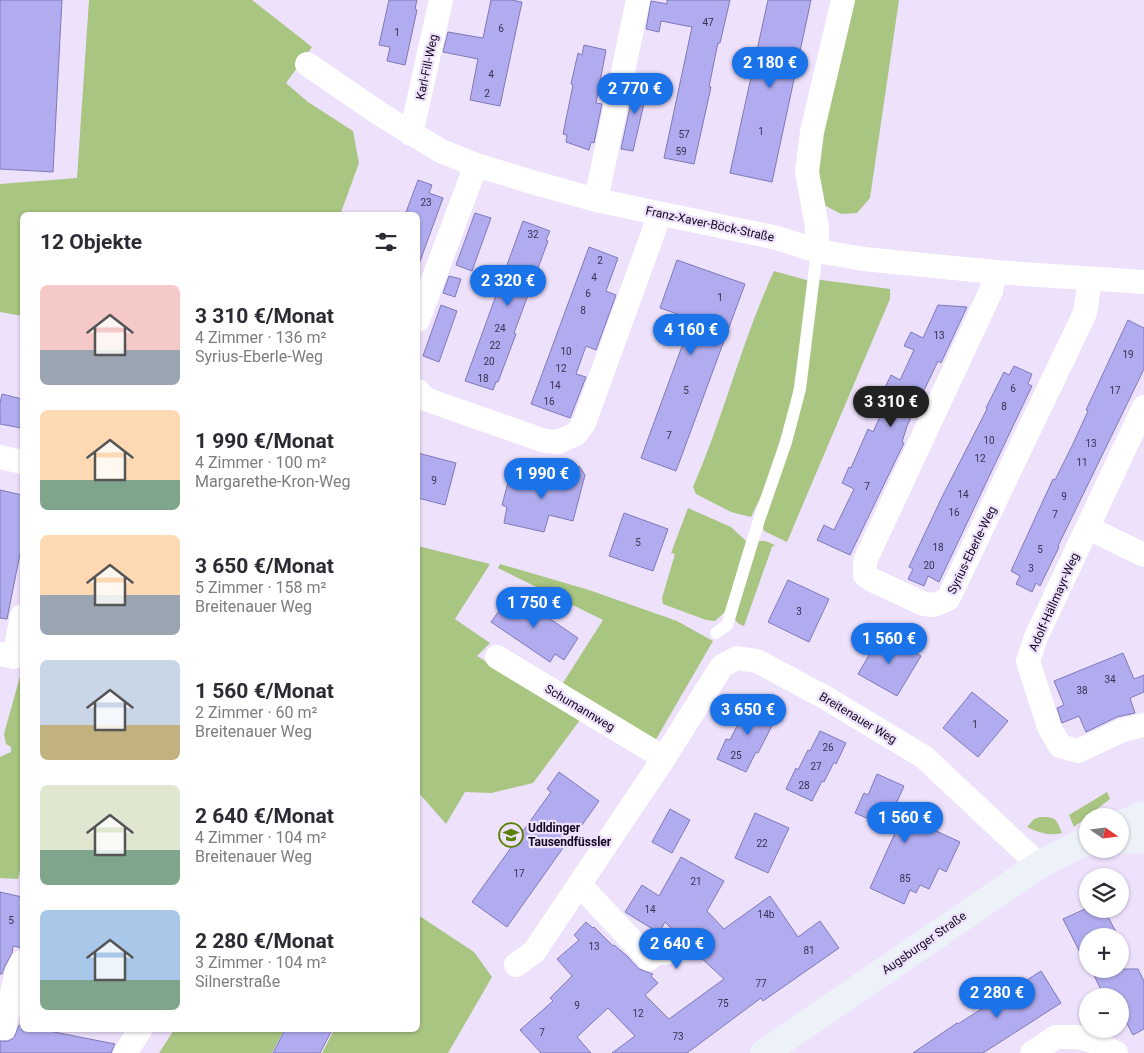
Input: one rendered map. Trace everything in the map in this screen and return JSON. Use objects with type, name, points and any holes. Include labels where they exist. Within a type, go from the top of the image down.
[{"type":"main road","points":[[1129,822],[1144,815]]},
{"type":"main road","points":[[1129,840],[1144,839]]},
{"type":"main road","name":"Augsburger Straße","points":[[764,1053],[1039,865],[1079,845]]},
{"type":"street","name":"Karl-Fill-Weg","points":[[411,134],[441,0]]},
{"type":"street","points":[[596,200],[638,0]]},
{"type":"street","points":[[817,251],[817,227],[806,172],[812,132],[843,0]]},
{"type":"street","name":"Franz-Xaver-Böck-Straße","points":[[306,64],[411,134],[441,150],[476,164],[596,200],[776,238],[817,251],[995,272],[1144,282]]},
{"type":"street","points":[[420,315],[476,164]]},
{"type":"street","points":[[420,393],[425,399],[537,439],[558,442],[576,434],[584,423],[660,214]]},
{"type":"street","name":"Syrius-Eberle-Weg","points":[[995,272],[991,292],[865,561],[865,574],[872,580],[924,604],[934,605],[948,599],[1085,313],[1090,278]]},
{"type":"street","name":"Adolf-Hällmayr-Weg","points":[[1144,408],[1036,637],[1028,661],[1049,727],[1060,746],[1078,751],[1123,730],[1144,725]]},
{"type":"street","points":[[0,457],[20,462]]},
{"type":"street","points":[[1088,528],[1144,555]]},
{"type":"street","points":[[0,654],[14,657],[20,626]]},
{"type":"street","name":"Schumannweg","points":[[497,657],[664,758]]},
{"type":"street","name":"Breitenauer Weg","points":[[516,964],[534,952],[664,758],[722,666],[737,658],[757,662],[826,698],[924,757],[1039,865]]},
{"type":"street","points":[[580,885],[648,959]]},
{"type":"street","points":[[2,1037],[20,966]]},
{"type":"street","points":[[125,1053],[139,1032]]},
{"type":"street","points":[[1032,1053],[1056,1037],[1078,1037],[1092,1041],[1116,1053]]},
{"type":"lane","points":[[716,633],[727,625],[759,520],[786,442],[800,389],[817,251]]},
{"type":"lane","points":[[648,959],[670,959],[685,955],[703,944]]},
{"type":"green space","points":[[89,0],[252,0],[312,47],[286,83],[308,102],[353,131],[359,163],[341,212],[20,212],[20,316],[0,312],[0,184],[77,178]]},
{"type":"green space","points":[[849,0],[899,0],[870,198],[857,213],[841,214],[824,205],[819,186],[817,153]]},
{"type":"green space","points":[[774,271],[810,281],[792,400],[767,484],[751,517],[731,512],[696,494],[693,487],[752,324]]},
{"type":"green space","points":[[814,279],[890,289],[890,299],[787,542],[764,531],[762,525],[786,442]]},
{"type":"green space","points":[[688,508],[731,527],[746,541],[725,612],[715,621],[706,620],[663,604],[662,598],[675,554],[671,553]]},
{"type":"green space","points":[[759,541],[775,545],[772,547],[744,626],[735,620],[755,545]]},
{"type":"green space","points":[[420,546],[490,564],[455,619],[490,643],[477,656],[580,720],[533,783],[491,793],[465,792],[446,824],[420,794]]},
{"type":"green space","points":[[500,564],[589,590],[677,621],[713,641],[655,741],[561,686],[603,620],[498,568]]},
{"type":"green space","points":[[20,676],[20,870],[18,879],[0,878],[0,757],[11,752],[11,747],[6,744],[4,734]]},
{"type":"green space","points":[[1107,792],[1110,799],[1098,808],[1081,808]]},
{"type":"green space","points":[[1079,809],[1079,823],[1074,827],[1069,815]]},
{"type":"green space","points":[[1040,817],[1053,818],[1062,833],[1045,833],[1027,827],[1034,819]]},
{"type":"green space","points":[[420,916],[474,952],[492,977],[448,1053],[322,1053],[333,1032],[420,1032]]},
{"type":"green space","points":[[173,1032],[283,1032],[272,1053],[159,1053]]},
{"type":"building","points":[[0,0],[62,0],[53,172],[0,169]]},
{"type":"building","points":[[389,0],[417,0],[415,9],[417,10],[405,65],[387,61],[390,47],[379,45]]},
{"type":"building","points":[[491,0],[522,2],[500,106],[470,100],[478,59],[443,52],[448,32],[483,38]]},
{"type":"building","points":[[667,0],[730,0],[720,43],[718,43],[716,52],[709,87],[711,87],[694,164],[664,158],[692,27],[661,21],[659,32],[646,29],[651,1],[667,4]]},
{"type":"building","points":[[768,0],[811,0],[772,182],[730,173]]},
{"type":"building","points":[[584,45],[606,50],[596,103],[602,104],[594,143],[591,142],[589,150],[566,142],[567,135],[563,134],[578,53],[582,55]]},
{"type":"building","points":[[636,79],[649,82],[633,151],[621,149]]},
{"type":"building","points":[[418,180],[432,185],[429,193],[443,198],[420,261],[420,212],[406,212]]},
{"type":"building","points":[[475,213],[491,218],[472,271],[456,265]]},
{"type":"building","points":[[523,221],[550,231],[514,333],[516,334],[498,382],[496,382],[493,390],[465,381]]},
{"type":"building","points":[[589,247],[618,258],[606,291],[616,295],[596,350],[586,346],[576,374],[586,377],[570,418],[531,404]]},
{"type":"building","points":[[677,260],[745,284],[676,471],[641,458],[692,319],[660,308]]},
{"type":"building","points":[[449,276],[461,279],[455,297],[443,293]]},
{"type":"building","points":[[441,305],[457,311],[439,362],[423,356]]},
{"type":"building","points":[[938,305],[967,307],[941,363],[938,361],[907,426],[902,442],[904,443],[850,555],[817,540],[824,525],[834,530],[854,489],[842,483],[849,467],[851,468],[868,429],[873,432],[889,397],[882,394],[891,375],[900,380],[914,350],[904,346],[911,332],[923,338]]},
{"type":"building","points":[[1128,320],[1144,328],[1144,369],[1040,586],[1036,583],[1032,592],[1016,584],[1020,576],[1011,571],[1053,479],[1055,480],[1072,446],[1088,411],[1086,410]]},
{"type":"building","points":[[1014,366],[1032,374],[1028,384],[1032,386],[939,582],[928,576],[924,586],[908,579],[913,569],[909,567],[986,408],[1004,372],[1009,375]]},
{"type":"building","points":[[2,394],[20,398],[20,428],[0,424]]},
{"type":"building","points":[[420,454],[456,463],[445,505],[420,499]]},
{"type":"building","points":[[579,466],[585,475],[573,521],[549,515],[544,532],[504,523],[507,507],[502,505],[510,475],[550,484],[549,488]]},
{"type":"building","points":[[0,490],[20,495],[20,554],[7,619],[0,618]]},
{"type":"building","points":[[624,513],[668,529],[653,571],[609,556]]},
{"type":"building","points":[[788,580],[829,599],[809,642],[768,622]]},
{"type":"building","points":[[512,593],[578,638],[564,660],[555,654],[550,662],[491,622]]},
{"type":"building","points":[[882,633],[921,656],[897,696],[858,674]]},
{"type":"building","points":[[1123,653],[1134,679],[1144,675],[1144,692],[1130,698],[1135,713],[1117,717],[1086,732],[1079,716],[1062,723],[1057,708],[1064,705],[1054,681]]},
{"type":"building","points":[[972,692],[1008,721],[978,757],[943,728]]},
{"type":"building","points":[[752,700],[779,712],[746,772],[717,759],[726,739],[730,740]]},
{"type":"building","points":[[820,731],[846,743],[836,764],[834,762],[812,801],[786,789],[796,768],[798,770]]},
{"type":"building","points":[[559,772],[599,801],[577,832],[575,831],[507,927],[472,902],[551,792],[547,789]]},
{"type":"building","points":[[877,774],[904,786],[893,811],[960,842],[946,872],[939,868],[929,889],[920,885],[916,893],[910,890],[904,904],[870,888],[896,831],[855,813],[864,793],[868,795]]},
{"type":"building","points":[[670,809],[690,820],[672,853],[652,842]]},
{"type":"building","points":[[755,813],[789,828],[768,873],[735,858]]},
{"type":"building","points":[[681,857],[724,881],[707,911],[724,929],[770,896],[798,937],[820,921],[839,948],[763,1001],[761,998],[687,1053],[612,1053],[635,1036],[608,1008],[577,1037],[591,1053],[541,1053],[520,1030],[553,1001],[550,998],[572,976],[557,959],[579,940],[574,935],[586,922],[627,956],[639,969],[653,974],[651,976],[658,983],[645,995],[669,1019],[724,979],[699,956],[710,948],[711,944],[707,937],[699,937],[687,944],[665,922],[659,933],[625,912],[642,885],[659,896]]},
{"type":"building","points":[[0,892],[20,897],[20,948],[13,946],[12,953],[2,974],[0,974]]},
{"type":"building","points":[[1079,912],[1079,918],[1109,918],[1114,928],[1079,928],[1079,950],[1063,919]]},
{"type":"building","points":[[1129,969],[1138,969],[1144,981],[1144,1029],[1133,1035],[1129,1027],[1129,988],[1100,988],[1095,978],[1129,978]]},
{"type":"building","points":[[1041,971],[1061,1003],[983,1053],[913,1053],[957,1023]]},
{"type":"building","points":[[19,1025],[20,1032],[54,1032],[115,1044],[111,1053],[0,1053],[0,1041],[8,1041],[14,1038]]},
{"type":"building","points":[[284,1032],[331,1032],[320,1053],[273,1053]]},
{"type":"place","name":"Udldinger Tausendfüssler","points":[[511,835]]}]
